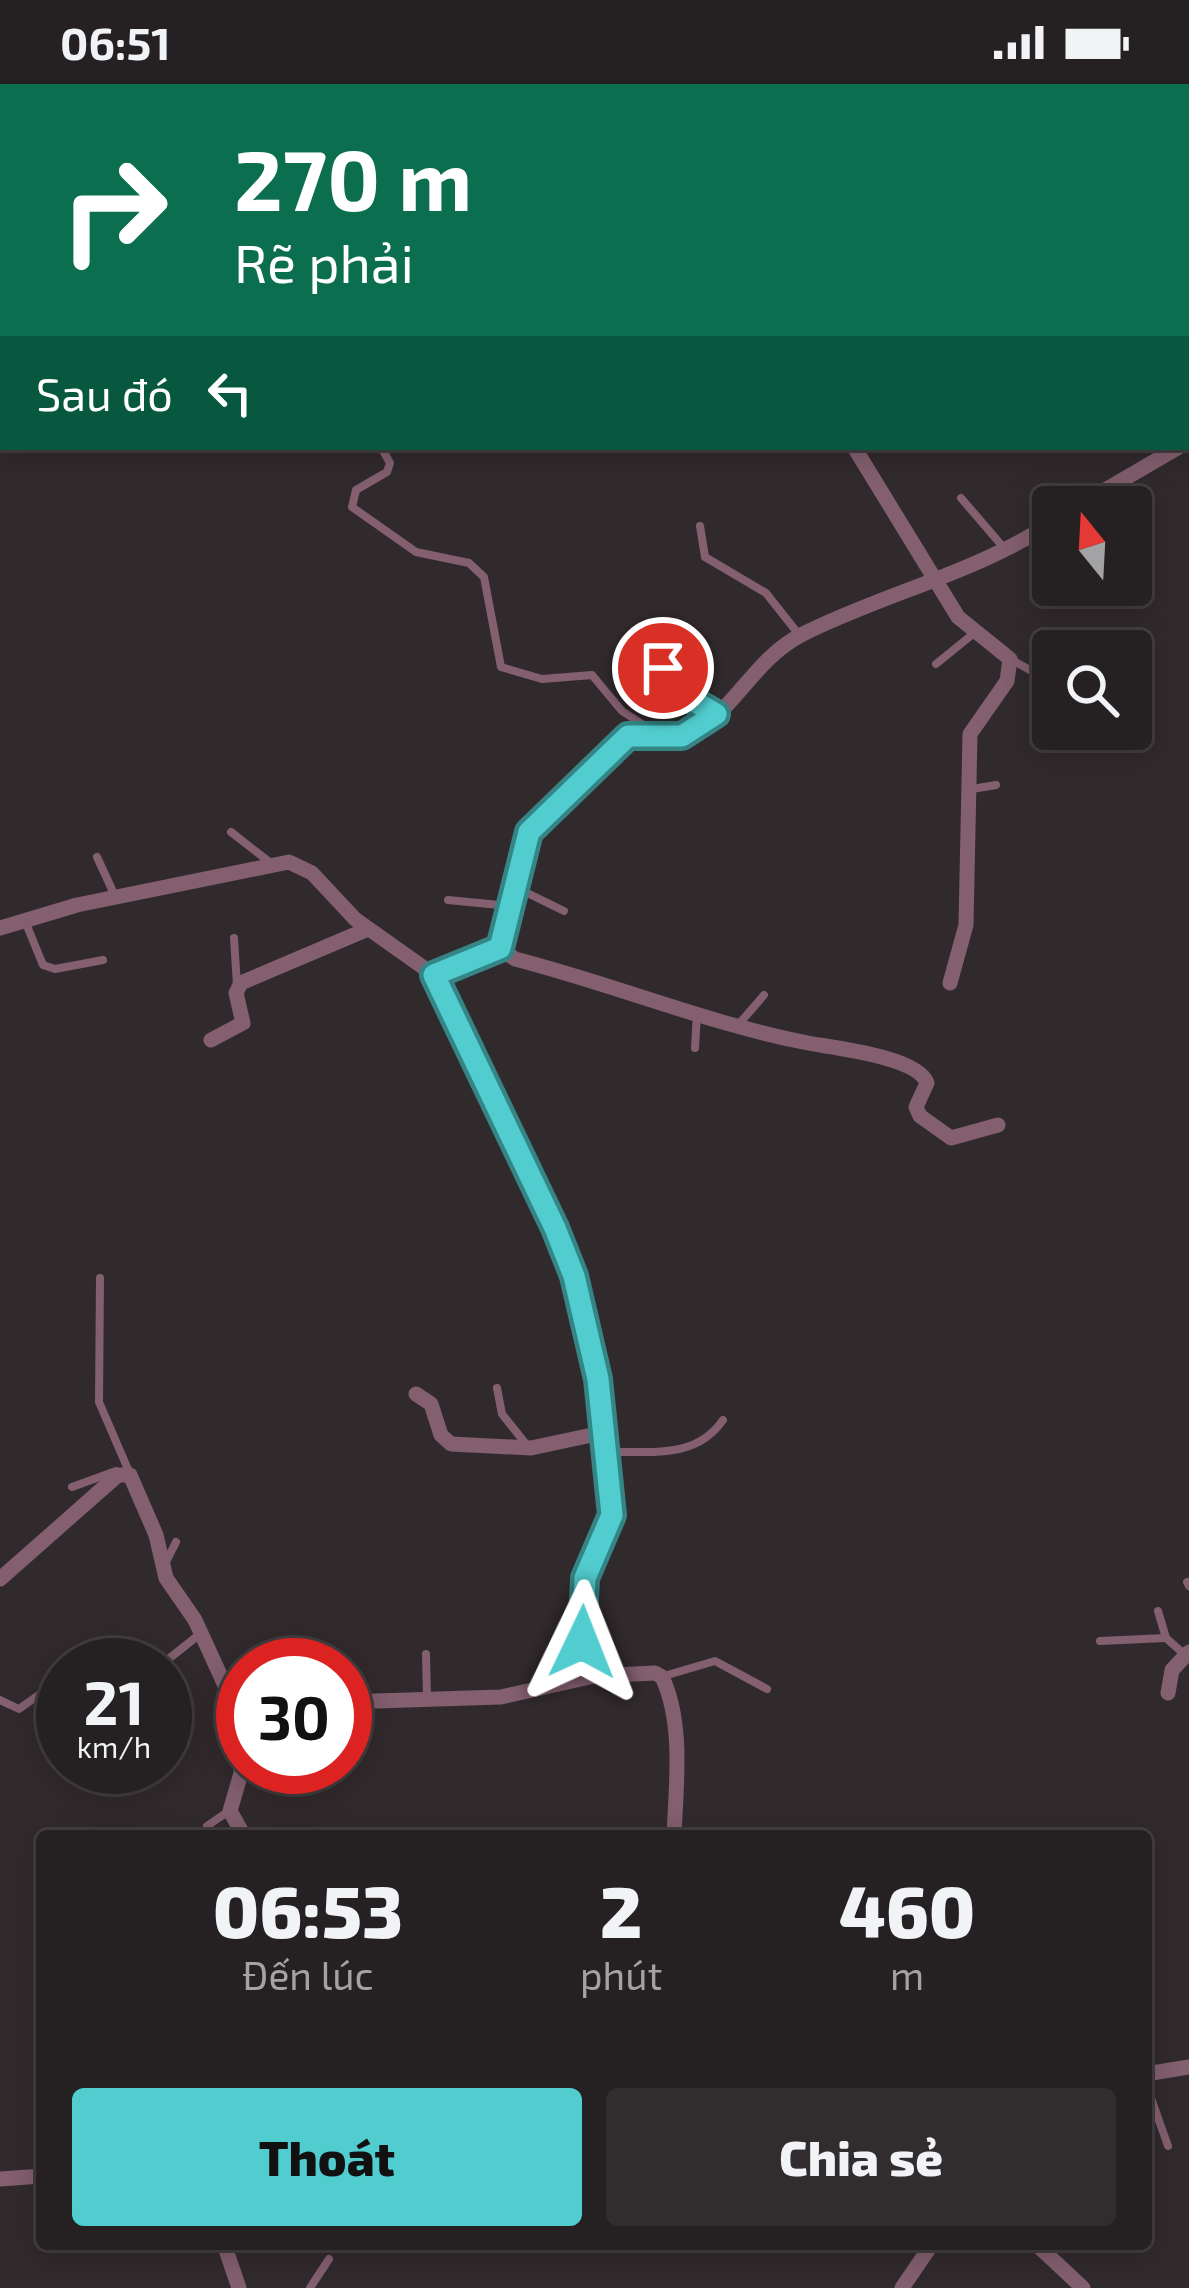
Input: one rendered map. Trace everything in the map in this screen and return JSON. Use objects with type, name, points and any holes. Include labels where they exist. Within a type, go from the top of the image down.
[{"type":"street","points":[[856,450],[932,579],[973,634],[1010,659],[1007,681],[970,734],[965,790],[966,925],[950,983]]},
{"type":"street","points":[[1112,486],[1174,450]]},
{"type":"street","points":[[500,948],[524,844],[538,819],[628,736],[664,737],[697,730],[765,658],[800,636],[1032,534]]},
{"type":"street","points":[[0,928],[115,897],[289,862],[312,873],[368,929],[434,975],[574,1276],[608,1453],[611,1524],[585,1578],[581,1613],[582,1642],[594,1676]]},
{"type":"street","points":[[211,1040],[243,1023],[237,988],[368,929]]},
{"type":"street","points":[[434,975],[500,948]]},
{"type":"street","points":[[500,948],[514,959],[918,1070],[927,1083],[916,1107],[920,1116],[952,1138],[998,1126]]},
{"type":"street","points":[[416,1394],[431,1404],[441,1435],[451,1444],[531,1448],[606,1432]]},
{"type":"street","points":[[0,1579],[128,1471],[156,1535],[162,1568],[216,1663]]},
{"type":"street","points":[[1168,1693],[1172,1670],[1186,1653]]},
{"type":"street","points":[[372,1701],[517,1694],[594,1676],[642,1671],[662,1677],[676,1762],[674,1830]]},
{"type":"street","points":[[233,1794],[230,1810],[241,1830]]},
{"type":"street","points":[[1152,2073],[1189,2067]]},
{"type":"street","points":[[0,2179],[36,2176]]},
{"type":"street","points":[[226,2250],[239,2288]]},
{"type":"street","points":[[902,2288],[928,2250]]},
{"type":"street","points":[[1042,2250],[1083,2288]]},
{"type":"lane","points":[[383,450],[390,463],[387,472],[356,490],[352,507],[416,552],[478,568],[501,668],[542,679],[592,675],[622,711],[664,737]]},
{"type":"lane","points":[[961,498],[1005,550]]},
{"type":"lane","points":[[700,526],[705,556],[766,593],[800,636]]},
{"type":"lane","points":[[936,664],[973,634]]},
{"type":"lane","points":[[669,641],[663,668],[669,686],[716,714]]},
{"type":"lane","points":[[1010,659],[1032,671]]},
{"type":"lane","points":[[965,790],[996,785]]},
{"type":"lane","points":[[231,832],[273,864]]},
{"type":"lane","points":[[97,857],[115,897]]},
{"type":"lane","points":[[514,886],[564,910]]},
{"type":"lane","points":[[448,900],[510,905]]},
{"type":"lane","points":[[25,920],[43,965],[55,969],[103,960]]},
{"type":"lane","points":[[234,938],[237,988]]},
{"type":"lane","points":[[739,1024],[764,995]]},
{"type":"lane","points":[[694,1048],[697,1011]]},
{"type":"lane","points":[[72,1486],[128,1471],[100,1402],[100,1278]]},
{"type":"lane","points":[[497,1388],[505,1422],[531,1448]]},
{"type":"lane","points":[[608,1453],[692,1448],[710,1438],[724,1420]]},
{"type":"lane","points":[[162,1568],[176,1542]]},
{"type":"lane","points":[[1158,1611],[1166,1638],[1186,1653]]},
{"type":"lane","points":[[192,1640],[200,1634]]},
{"type":"lane","points":[[1100,1642],[1166,1638]]},
{"type":"lane","points":[[426,1654],[427,1699]]},
{"type":"lane","points":[[662,1677],[715,1660],[767,1689]]},
{"type":"lane","points":[[0,1700],[20,1709],[36,1697]]},
{"type":"lane","points":[[207,1826],[230,1810]]},
{"type":"lane","points":[[1152,2101],[1168,2146]]},
{"type":"lane","points":[[310,2288],[329,2259]]},
{"type":"route","points":[[582,1642],[585,1578],[612,1515],[598,1379],[574,1276],[555,1228],[434,975],[500,948],[524,844],[538,819],[628,736],[682,736],[716,714],[673,689],[663,668]]}]
